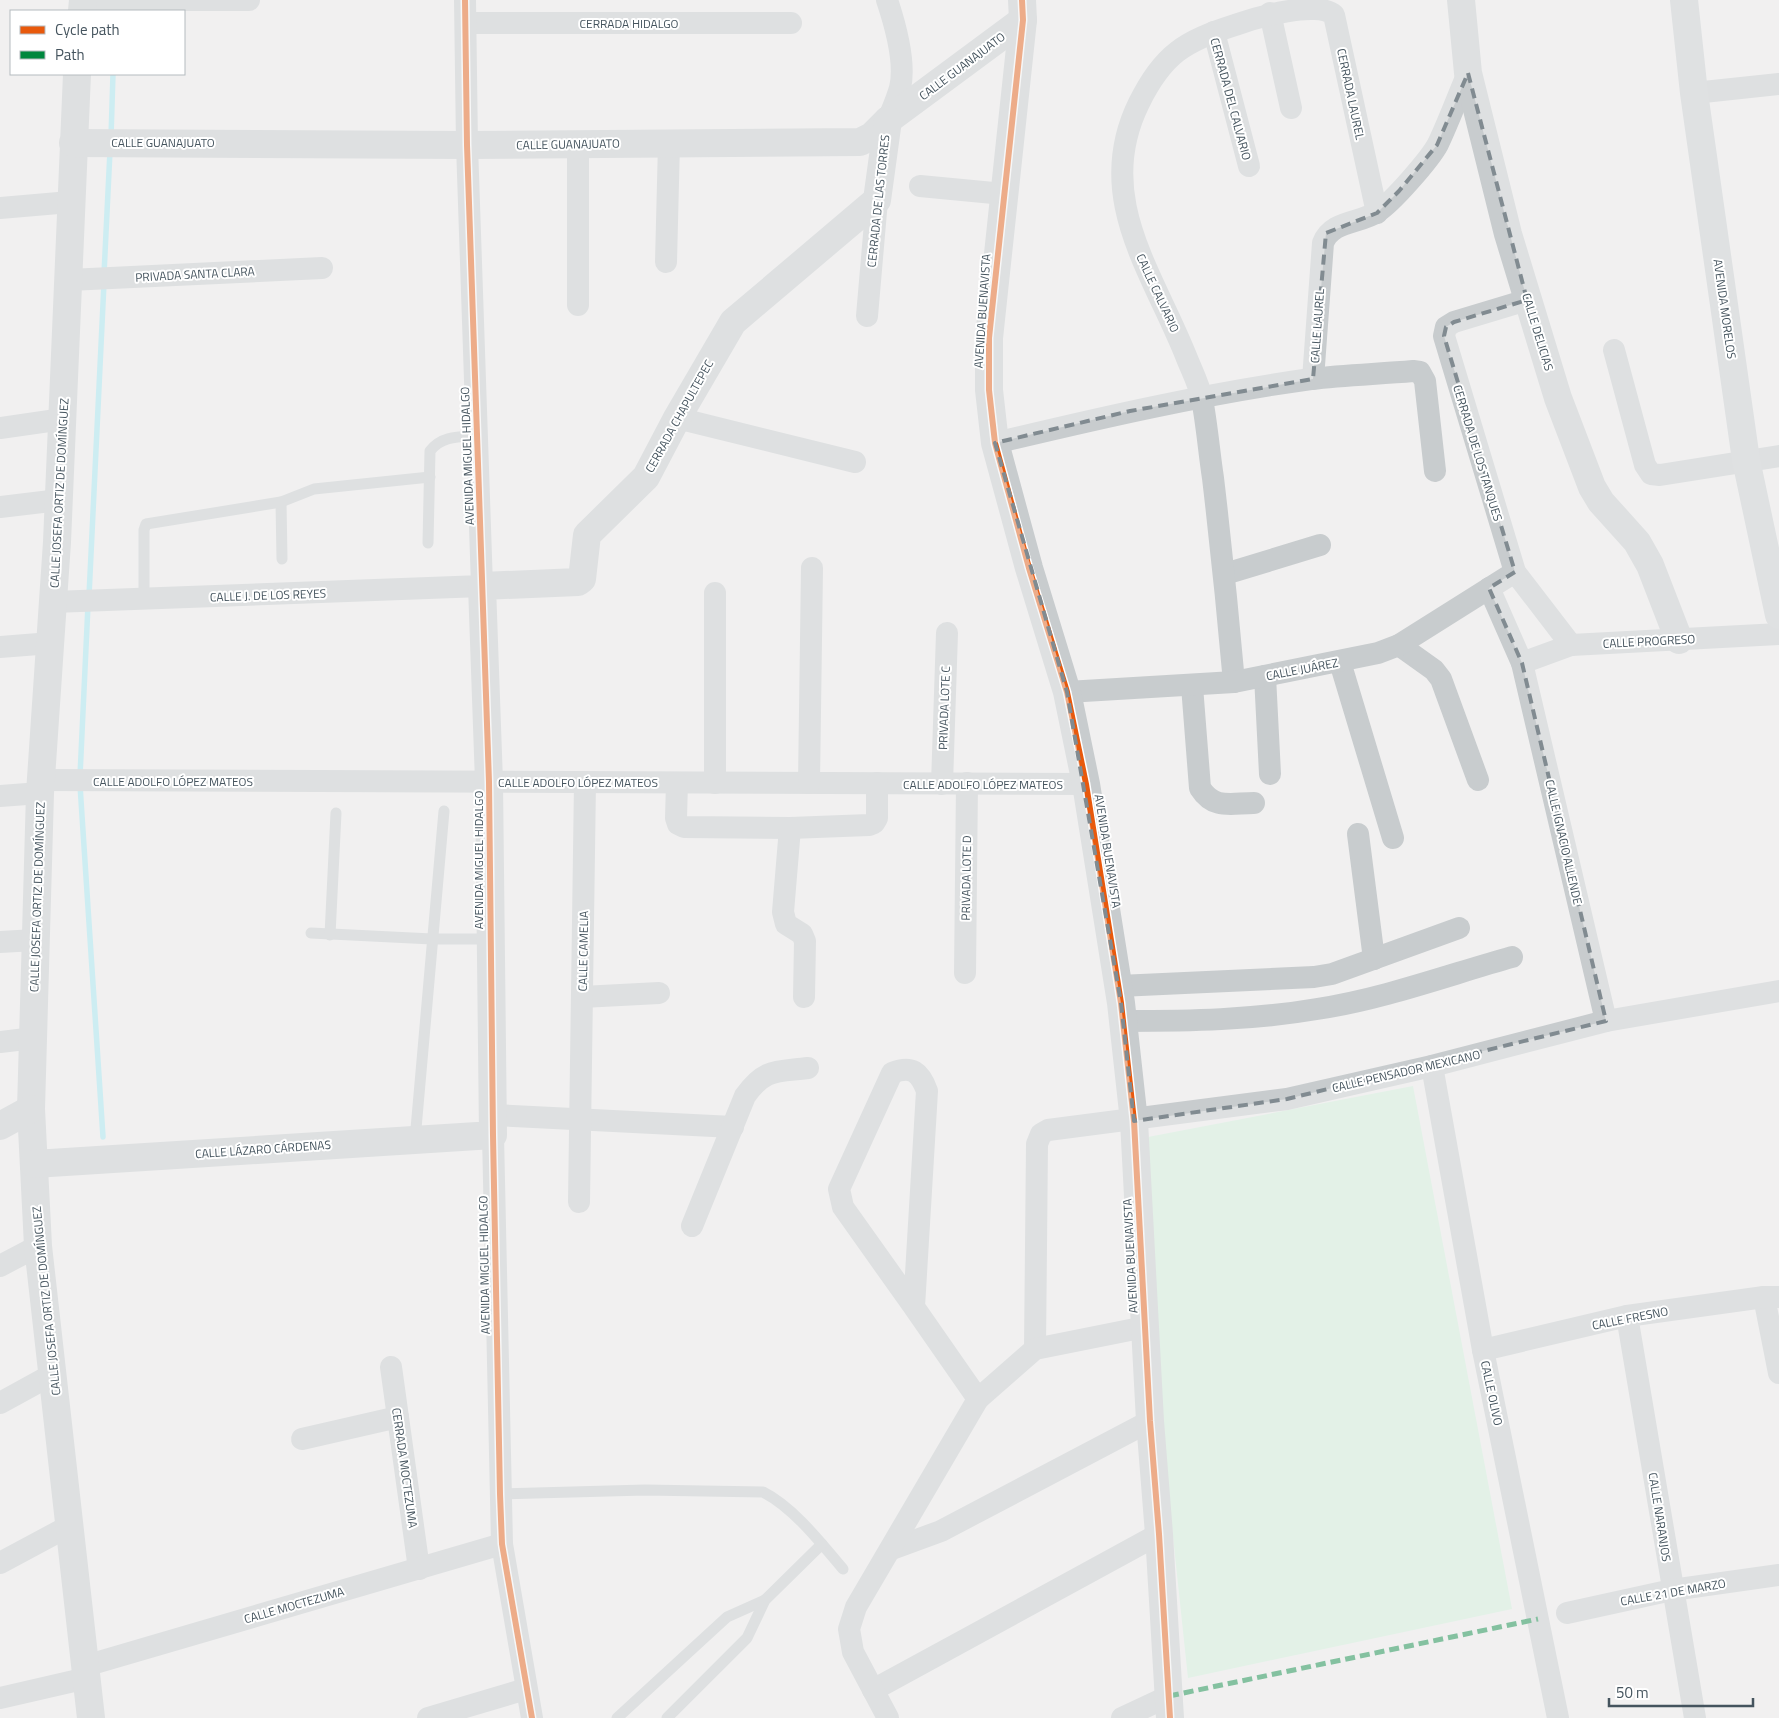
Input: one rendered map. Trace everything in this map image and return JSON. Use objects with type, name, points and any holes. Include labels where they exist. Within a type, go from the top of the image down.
[{"type":"main road","name":"AVENIDA MORELOS","points":[[1684,0],[1694,92],[1746,460],[1779,615]]},
{"type":"street","points":[[83,0],[249,0]]},
{"type":"street","name":"AVENIDA MIGUEL HIDALGO","points":[[465,0],[467,145],[489,782],[500,1494],[502,1544],[532,1718]]},
{"type":"street","name":"CERRADA DE LAS TORRES","points":[[867,316],[877,200],[888,120],[900,87],[902,68],[893,18],[887,0]]},
{"type":"street","name":"CALLE DELICIAS","points":[[1461,0],[1468,73],[1508,234],[1558,398],[1592,487],[1642,550],[1650,565],[1679,640]]},
{"type":"street","name":"CALLE CALVARIO","points":[[1234,682],[1225,574],[1202,397],[1180,341],[1135,243],[1120,171],[1123,143],[1131,119],[1159,68],[1174,52],[1185,44],[1214,32],[1270,14],[1296,3]]},
{"type":"street","name":"CERRADA LAUREL","points":[[1296,3],[1322,6],[1329,9],[1334,15],[1377,213]]},
{"type":"street","name":"CALLE GUANAJUATO","points":[[98,142],[467,145],[860,142],[872,136],[888,120],[1024,6]]},
{"type":"street","name":"AVENIDA BUENAVISTA","points":[[1024,6],[989,338],[989,390],[996,443],[1029,568],[1067,692],[1086,784],[1124,1022],[1134,1121],[1150,1421],[1170,1707]]},
{"type":"street","points":[[1270,14],[1291,108]]},
{"type":"street","name":"CERRADA HIDALGO","points":[[466,23],[792,23]]},
{"type":"street","name":"CERRADA DEL CALVARIO","points":[[1214,32],[1249,166]]},
{"type":"street","name":"CALLE LAUREL","points":[[996,443],[1130,411],[1312,379],[1323,243],[1326,233],[1333,228],[1377,213],[1399,191],[1437,145],[1468,73]]},
{"type":"street","name":"CALLE JOSEFA ORTIZ DE DOMÍNGUEZ","points":[[77,75],[98,142],[70,202],[79,280],[63,419],[59,500],[62,602],[51,643],[49,785],[36,940],[31,1110],[38,1246],[91,1718]]},
{"type":"street","points":[[1694,92],[1779,84]]},
{"type":"street","points":[[666,262],[669,143]]},
{"type":"street","points":[[578,144],[578,305]]},
{"type":"street","points":[[920,186],[1004,194]]},
{"type":"street","name":"CERRADA CHAPULTEPEC","points":[[482,586],[578,582],[582,579],[587,535],[646,477],[677,418],[733,322],[877,200]]},
{"type":"street","points":[[0,208],[70,202]]},
{"type":"street","name":"PRIVADA SANTA CLARA","points":[[79,280],[322,268]]},
{"type":"street","name":"CERRADA DE LOS TANQUES","points":[[1527,300],[1454,322],[1446,327],[1444,336],[1515,572],[1571,645]]},
{"type":"street","points":[[1614,350],[1645,465],[1651,474],[1660,475],[1779,456]]},
{"type":"street","points":[[1312,379],[1420,372],[1425,381],[1435,471]]},
{"type":"street","points":[[677,418],[855,462]]},
{"type":"street","points":[[0,428],[63,419]]},
{"type":"street","points":[[0,507],[59,500]]},
{"type":"street","points":[[1225,574],[1320,545]]},
{"type":"street","points":[[809,783],[812,568]]},
{"type":"street","name":"CALLE JUÁREZ","points":[[1067,692],[1234,682],[1378,653],[1399,645],[1515,572]]},
{"type":"street","name":"CALLE J. DE LOS REYES","points":[[62,602],[482,586]]},
{"type":"street","name":"CALLE IGNACIO ALLENDE","points":[[1489,588],[1522,663],[1606,1021]]},
{"type":"street","points":[[715,593],[715,783]]},
{"type":"street","name":"PRIVADA LOTE C","points":[[942,784],[947,633]]},
{"type":"street","name":"CALLE PROGRESO","points":[[1522,663],[1571,645],[1779,634]]},
{"type":"street","points":[[0,646],[51,643]]},
{"type":"street","points":[[1399,645],[1434,670],[1441,679],[1478,780]]},
{"type":"street","points":[[1340,662],[1393,838]]},
{"type":"street","points":[[1265,676],[1270,774]]},
{"type":"street","points":[[1192,686],[1200,788],[1207,799],[1216,803],[1254,802]]},
{"type":"street","name":"CALLE ADOLFO LÓPEZ MATEOS","points":[[0,796],[49,785],[89,780],[1086,784]]},
{"type":"street","name":"CALLE CAMELIA","points":[[579,1202],[585,782]]},
{"type":"street","points":[[677,782],[676,818],[678,824],[684,827],[790,828],[869,825],[874,823],[877,818],[877,783]]},
{"type":"street","name":"PRIVADA LOTE D","points":[[965,973],[966,783]]},
{"type":"street","points":[[790,828],[783,912],[786,924],[802,934],[805,941],[804,997]]},
{"type":"street","points":[[1358,834],[1374,959]]},
{"type":"street","points":[[1119,986],[1332,974],[1459,928]]},
{"type":"street","points":[[0,942],[36,940]]},
{"type":"street","points":[[1124,1022],[1227,1020],[1317,1010],[1347,1004],[1512,957]]},
{"type":"street","name":"CALLE PENSADOR MEXICANO","points":[[1035,1349],[1038,1144],[1041,1134],[1048,1130],[1134,1121],[1287,1099],[1432,1066],[1606,1021],[1779,991]]},
{"type":"street","points":[[582,997],[659,993]]},
{"type":"street","points":[[0,1042],[34,1038]]},
{"type":"street","name":"CALLE OLIVO","points":[[1432,1066],[1483,1350],[1558,1718]]},
{"type":"street","points":[[692,1226],[745,1096],[756,1080],[769,1073],[808,1068]]},
{"type":"street","points":[[914,1307],[927,1091],[923,1078],[915,1071],[902,1069],[892,1073],[839,1189],[839,1198],[843,1207],[978,1399]]},
{"type":"street","points":[[0,1126],[31,1110]]},
{"type":"street","points":[[493,1125],[580,1119],[733,1127]]},
{"type":"street","name":"CALLE LÁZARO CÁRDENAS","points":[[34,1164],[415,1140],[493,1125]]},
{"type":"street","points":[[0,1266],[38,1246]]},
{"type":"street","points":[[1771,1297],[1779,1373]]},
{"type":"street","name":"CALLE FRESNO","points":[[1483,1350],[1627,1316],[1771,1297]]},
{"type":"street","name":"CALLE NARANJOS","points":[[1627,1316],[1695,1718]]},
{"type":"street","points":[[879,1715],[873,1690],[853,1652],[849,1629],[856,1608],[978,1399],[1035,1349],[1145,1327]]},
{"type":"street","name":"CERRADA MOCTEZUMA","points":[[391,1367],[419,1569]]},
{"type":"street","points":[[0,1403],[53,1374]]},
{"type":"street","points":[[302,1439],[398,1417]]},
{"type":"street","points":[[892,1549],[941,1531],[1150,1421]]},
{"type":"street","points":[[0,1563],[69,1526]]},
{"type":"street","points":[[873,1690],[1159,1534]]},
{"type":"street","name":"CALLE MOCTEZUMA","points":[[0,1698],[502,1544]]},
{"type":"street","name":"CALLE 21 DE MARZO","points":[[1567,1613],[1672,1590],[1779,1575]]},
{"type":"street","points":[[428,1718],[526,1688]]},
{"type":"street","points":[[1122,1718],[1170,1707]]},
{"type":"lane","points":[[428,543],[430,450],[437,442],[448,438],[478,436]]},
{"type":"lane","points":[[144,599],[144,530],[146,524],[281,502],[314,489],[430,477]]},
{"type":"lane","points":[[281,502],[282,559]]},
{"type":"lane","points":[[415,1140],[444,811]]},
{"type":"lane","points":[[330,935],[336,813]]},
{"type":"lane","points":[[312,933],[432,939],[490,939]]},
{"type":"lane","points":[[500,1494],[645,1490],[763,1492],[775,1498],[822,1544],[843,1569]]},
{"type":"lane","points":[[667,1718],[747,1638],[765,1600],[822,1544]]},
{"type":"lane","points":[[617,1718],[727,1617],[765,1600]]},
{"type":"highlighted area","points":[[1468,73],[1527,300],[1454,322],[1446,327],[1444,336],[1515,572],[1489,588],[1522,663],[1606,1021],[1287,1099],[1134,1121],[1121,1003],[1067,692],[995,443],[1130,411],[1313,379],[1326,233],[1377,213],[1399,191],[1437,145]]},
{"type":"green space","points":[[1413,1086],[1512,1609],[1188,1678],[1164,1452],[1148,1137]]},
{"type":"waterway","points":[[111,137],[113,75]]},
{"type":"waterway","points":[[104,274],[110,151]]},
{"type":"waterway","points":[[89,596],[104,283]]},
{"type":"waterway","points":[[80,776],[88,605]]},
{"type":"waterway","points":[[80,785],[103,1137]]},
{"type":"marked path","points":[[1169,1696],[1538,1619]]},
{"type":"cycle path","points":[[465,0],[467,145],[489,782],[500,1494],[502,1544],[532,1718]]},
{"type":"cycle path","points":[[1022,0],[1023,20],[989,338],[989,390],[995,443],[1029,568],[1067,692],[1086,784],[1121,1003],[1134,1121],[1150,1421],[1170,1718]]}]
